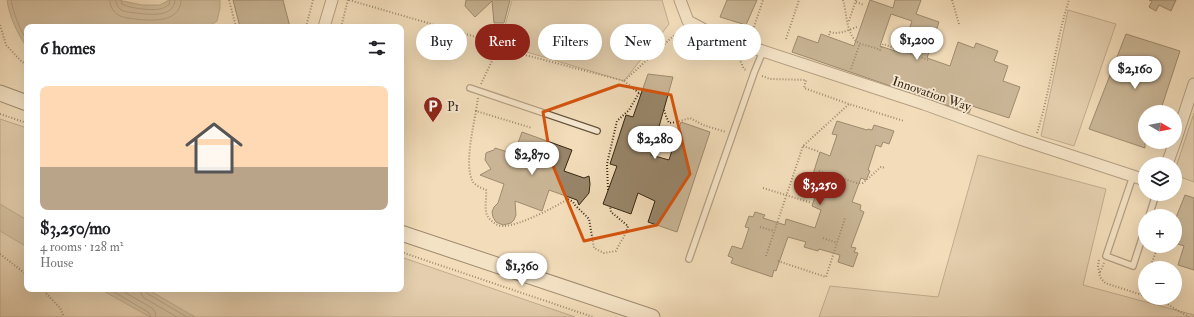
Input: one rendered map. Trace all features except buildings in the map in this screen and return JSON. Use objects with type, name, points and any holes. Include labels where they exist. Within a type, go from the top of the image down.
[{"type":"main road","points":[[0,93],[24,102]]},
{"type":"main road","points":[[404,234],[652,317]]},
{"type":"street","points":[[325,24],[332,0]]},
{"type":"street","name":"Innovation Way","points":[[680,0],[688,20],[714,35],[924,104],[1020,139],[1138,178]]},
{"type":"street","points":[[1182,121],[1194,84]]},
{"type":"lane","points":[[689,259],[754,73],[763,52]]},
{"type":"lane","points":[[470,88],[598,132]]},
{"type":"lane","points":[[1133,176],[1106,256],[1133,266],[1138,251]]},
{"type":"path","points":[[229,0],[235,24]]},
{"type":"path","points":[[307,24],[313,0]]},
{"type":"path","points":[[342,24],[348,0],[500,44],[510,51],[624,81],[640,94],[630,110],[617,121],[607,164],[608,190]]},
{"type":"path","points":[[755,24],[764,0]]},
{"type":"path","points":[[786,39],[799,0]]},
{"type":"path","points":[[843,0],[850,34],[860,43],[880,50],[883,44],[928,60]]},
{"type":"path","points":[[952,0],[959,24]]},
{"type":"path","points":[[1037,132],[1050,83],[1063,17],[1069,0]]},
{"type":"path","points":[[848,23],[856,1],[864,5]]},
{"type":"path","points":[[0,25],[6,45],[24,63]]},
{"type":"path","points":[[829,35],[830,32],[835,34],[857,27]]},
{"type":"path","points":[[624,81],[673,36]]},
{"type":"path","points":[[851,70],[860,43]]},
{"type":"path","points":[[741,60],[744,69],[770,79],[806,80],[804,88],[904,121]]},
{"type":"path","points":[[766,256],[803,146],[849,104]]},
{"type":"path","points":[[664,110],[669,123],[690,118],[703,125],[733,134]]},
{"type":"path","points":[[476,111],[470,150],[470,171],[474,183],[480,188],[486,190],[486,209],[488,217],[494,223],[503,226],[516,224],[554,208],[568,199],[573,202],[589,219],[594,248],[604,253],[616,251],[627,232],[628,226],[611,212],[610,206]]},
{"type":"path","points":[[0,114],[24,122]]},
{"type":"path","points":[[803,146],[820,152]]},
{"type":"path","points":[[819,170],[857,183],[863,183],[881,167],[886,168]]},
{"type":"path","points":[[763,188],[812,203]]},
{"type":"path","points":[[778,261],[826,277],[845,218]]},
{"type":"path","points":[[760,227],[774,231]]},
{"type":"path","points":[[823,238],[837,243]]},
{"type":"path","points":[[404,253],[593,317]]},
{"type":"path","points":[[0,254],[24,273]]},
{"type":"path","points":[[1101,254],[1098,266],[1100,277],[1105,283],[1138,293]]},
{"type":"path","points":[[45,292],[60,308],[64,317]]},
{"type":"path","points":[[1169,305],[1189,317]]},
{"type":"highlighted area","points":[[619,85],[671,95],[690,174],[657,225],[584,241],[551,161],[543,112]]},
{"type":"shaded area","points":[[512,0],[662,0],[669,24],[665,29],[665,24],[610,24],[610,60],[641,60],[624,81],[554,60],[602,60],[602,24],[538,24],[538,55],[530,53],[530,24],[505,24]]},
{"type":"shaded area","points":[[1068,10],[1116,24],[1074,146],[1041,136]]},
{"type":"shaded area","points":[[1194,113],[1194,182],[1182,178],[1182,157],[1179,157]]},
{"type":"shaded area","points":[[0,119],[24,127],[24,292],[404,292],[404,258],[575,317],[0,317]]},
{"type":"shaded area","points":[[978,155],[1106,189],[1083,285],[1138,300],[1138,305],[1157,305],[1194,315],[1194,317],[819,317],[830,286],[938,297]]},
{"type":"water","points":[[7,0],[118,0],[142,5],[160,5],[169,0],[220,0],[217,21],[212,24],[24,24],[24,43],[14,25]]},
{"type":"water","points":[[0,204],[24,218],[24,245],[0,231]]},
{"type":"water","points":[[105,292],[152,292],[195,317],[150,317]]},
{"type":"place","name":"P1","points":[[433,123]]}]
